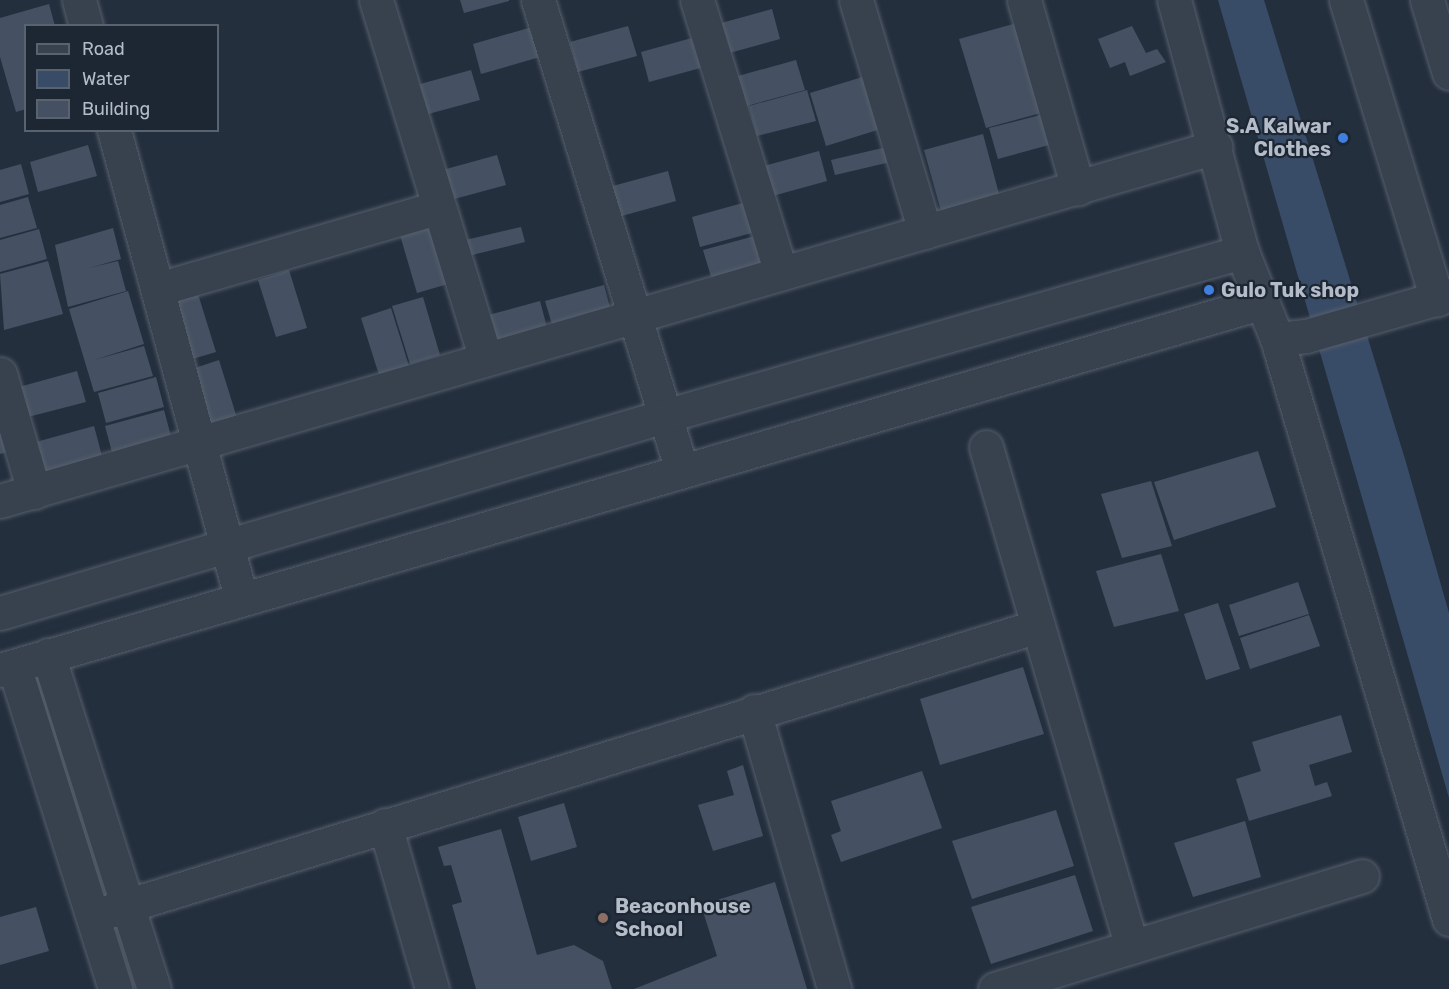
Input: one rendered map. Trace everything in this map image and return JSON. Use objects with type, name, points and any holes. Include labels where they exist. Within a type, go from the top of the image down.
[{"type":"street","points":[[79,0],[85,24]]},
{"type":"street","points":[[376,0],[437,208],[486,359]]},
{"type":"street","points":[[697,0],[781,273]]},
{"type":"street","points":[[856,0],[925,232]]},
{"type":"street","points":[[1024,0],[1078,188]]},
{"type":"street","points":[[1174,0],[1242,252],[1260,303],[1291,337],[1449,920]]},
{"type":"street","points":[[1291,337],[1443,297],[1346,0]]},
{"type":"street","points":[[1427,0],[1449,73]]},
{"type":"street","points":[[546,2],[668,415],[682,471]]},
{"type":"street","points":[[115,132],[241,599]]},
{"type":"street","points":[[0,501],[1215,147]]},
{"type":"street","points":[[158,289],[437,208]]},
{"type":"street","points":[[0,613],[668,415],[1242,252]]},
{"type":"street","points":[[115,989],[93,916],[7,668],[1260,303]]},
{"type":"street","points":[[0,374],[34,492]]},
{"type":"street","points":[[986,447],[1132,947]]},
{"type":"street","points":[[93,916],[754,711],[1038,626]]},
{"type":"street","points":[[48,656],[129,904],[154,989]]},
{"type":"street","points":[[754,711],[834,989]]},
{"type":"street","points":[[385,825],[432,989]]},
{"type":"street","points":[[995,989],[1362,876]]},
{"type":"water","points":[[1218,0],[1264,0],[1405,459],[1449,613],[1449,798]]},
{"type":"building","points":[[460,0],[509,0],[509,1],[464,13]]},
{"type":"building","points":[[49,4],[54,24],[24,24],[24,110],[16,112],[0,57],[0,18]]},
{"type":"building","points":[[772,9],[780,39],[722,55],[714,25]]},
{"type":"building","points":[[1017,23],[1045,112],[986,128],[959,39]]},
{"type":"building","points":[[628,26],[637,56],[578,72],[570,42]]},
{"type":"building","points":[[1132,26],[1146,53],[1157,49],[1166,62],[1130,76],[1125,62],[1110,68],[1098,39]]},
{"type":"building","points":[[532,27],[540,57],[481,74],[473,44]]},
{"type":"building","points":[[699,36],[708,66],[649,82],[641,52]]},
{"type":"building","points":[[796,60],[805,90],[747,106],[738,76]]},
{"type":"building","points":[[471,70],[480,100],[421,116],[413,86]]},
{"type":"building","points":[[869,75],[884,128],[826,146],[810,93]]},
{"type":"building","points":[[807,90],[816,121],[757,136],[749,106]]},
{"type":"building","points":[[1048,113],[1056,143],[998,159],[989,128]]},
{"type":"building","points":[[983,134],[999,194],[941,211],[924,150]]},
{"type":"building","points":[[88,145],[97,176],[38,192],[30,162]]},
{"type":"building","points":[[891,146],[895,161],[835,175],[831,160]]},
{"type":"building","points":[[819,151],[827,181],[769,197],[760,167]]},
{"type":"building","points":[[497,155],[506,185],[447,201],[439,171]]},
{"type":"building","points":[[21,164],[29,194],[0,202],[0,170]]},
{"type":"building","points":[[668,171],[676,201],[618,217],[609,187]]},
{"type":"building","points":[[28,197],[37,228],[0,238],[0,205]]},
{"type":"building","points":[[750,201],[759,231],[700,247],[692,217]]},
{"type":"building","points":[[430,226],[448,284],[417,293],[400,235]]},
{"type":"building","points":[[521,227],[525,242],[464,257],[461,241]]},
{"type":"building","points":[[113,228],[121,259],[89,268],[118,261],[126,291],[68,307],[55,245]]},
{"type":"building","points":[[39,229],[47,259],[0,272],[0,240]]},
{"type":"building","points":[[762,234],[770,264],[712,280],[703,250]]},
{"type":"building","points":[[48,261],[63,314],[4,330],[0,274]]},
{"type":"building","points":[[289,270],[307,328],[276,337],[258,280]]},
{"type":"building","points":[[604,285],[612,315],[554,331],[545,301]]},
{"type":"building","points":[[128,291],[144,344],[94,360],[144,346],[153,376],[94,392],[69,309]]},
{"type":"building","points":[[198,294],[216,352],[186,361],[168,303]]},
{"type":"building","points":[[423,297],[440,355],[410,364],[392,306]]},
{"type":"building","points":[[540,301],[548,331],[490,347],[481,317]]},
{"type":"building","points":[[391,308],[409,366],[379,375],[361,318]]},
{"type":"building","points":[[219,360],[237,418],[207,427],[189,370]]},
{"type":"building","points":[[77,371],[86,402],[28,417],[19,387]]},
{"type":"building","points":[[156,377],[164,407],[106,423],[98,393]]},
{"type":"building","points":[[164,410],[172,440],[113,456],[105,426]]},
{"type":"building","points":[[0,422],[12,451],[0,454]]},
{"type":"building","points":[[94,426],[102,456],[44,473],[36,442]]},
{"type":"building","points":[[1258,451],[1276,507],[1174,540],[1154,482]]},
{"type":"building","points":[[1151,481],[1172,546],[1122,558],[1101,494]]},
{"type":"building","points":[[1161,554],[1179,611],[1114,627],[1096,571]]},
{"type":"building","points":[[1298,582],[1309,614],[1239,636],[1229,605]]},
{"type":"building","points":[[1218,603],[1240,669],[1206,680],[1184,614]]},
{"type":"building","points":[[1309,615],[1320,646],[1250,669],[1240,638]]},
{"type":"building","points":[[1023,667],[1044,734],[940,765],[920,699]]},
{"type":"building","points":[[1341,715],[1352,752],[1309,765],[1315,786],[1327,782],[1332,796],[1249,821],[1236,779],[1261,771],[1252,742]]},
{"type":"building","points":[[743,765],[763,836],[713,851],[698,805],[734,795],[727,771]]},
{"type":"building","points":[[922,771],[942,828],[841,862],[831,835],[841,831],[831,801]]},
{"type":"building","points":[[564,803],[577,847],[531,861],[518,817]]},
{"type":"building","points":[[1056,810],[1074,866],[972,899],[952,841]]},
{"type":"building","points":[[1245,821],[1261,877],[1193,897],[1174,843]]},
{"type":"building","points":[[501,829],[537,955],[574,945],[603,961],[612,989],[476,989],[452,905],[462,902],[451,865],[444,866],[438,847]]},
{"type":"building","points":[[1075,875],[1093,931],[991,964],[971,907]]},
{"type":"building","points":[[775,882],[807,989],[634,989],[717,956],[701,905]]},
{"type":"building","points":[[36,907],[49,951],[0,965],[0,917]]},
{"type":"place","name":"S.A Kalwar Clothes","points":[[1343,138]]},
{"type":"place","name":"Gulo Tuk shop","points":[[1209,290]]},
{"type":"place","name":"Beaconhouse School","points":[[603,918]]}]
